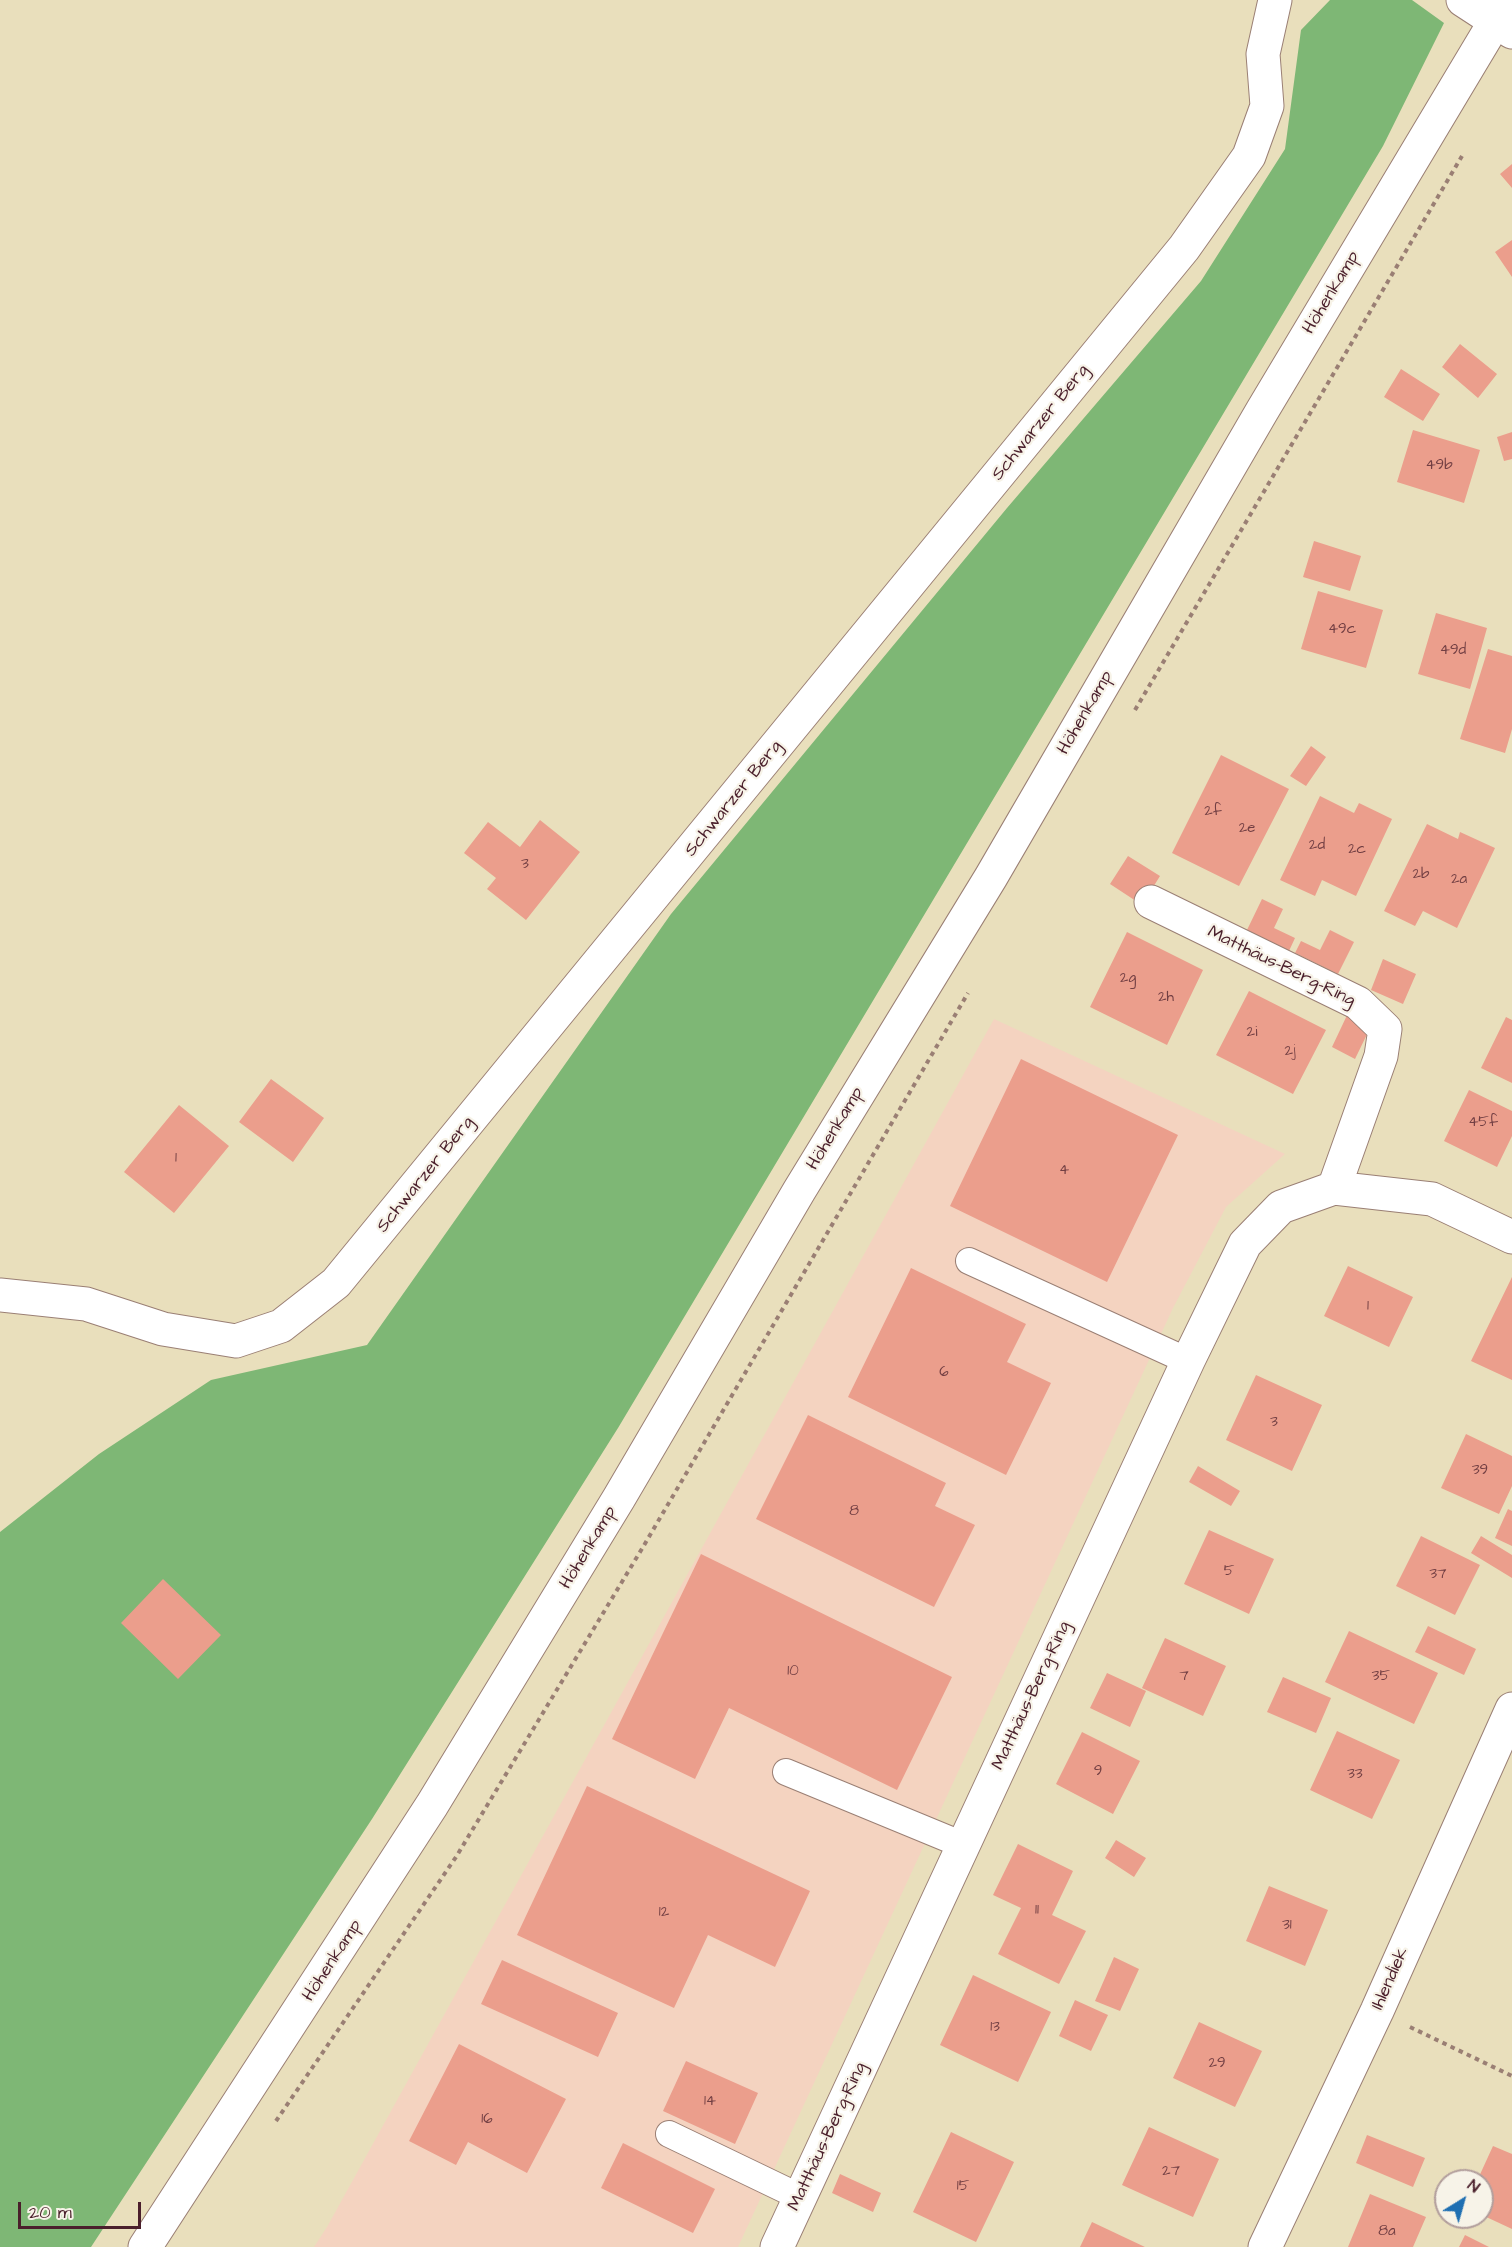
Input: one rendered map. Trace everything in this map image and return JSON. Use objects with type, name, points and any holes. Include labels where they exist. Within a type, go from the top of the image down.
[{"type":"street","name":"Schwarzer Berg","points":[[0,1295],[86,1304],[163,1329],[236,1341],[281,1326],[336,1283],[1184,248],[1249,156],[1267,106],[1263,54],[1275,0]]},
{"type":"street","points":[[1463,0],[1505,18]]},
{"type":"street","name":"Höhenkamp","points":[[145,2247],[432,1805],[613,1508],[799,1191],[991,877],[1256,422],[1505,18]]},
{"type":"street","name":"Matthäus-Berg-Ring","points":[[1151,902],[1358,1003],[1386,1029],[1382,1056],[1334,1188]]},
{"type":"street","name":"Matthäus-Berg-Ring","points":[[777,2247],[1188,1361],[1245,1244],[1281,1208],[1334,1188],[1432,1199],[1512,1237]]},
{"type":"street","name":"Ihlendiek","points":[[1265,2247],[1377,2011],[1512,1709]]},
{"type":"lane","points":[[969,1261],[1188,1361]]},
{"type":"lane","points":[[786,1772],[963,1845]]},
{"type":"lane","points":[[669,2134],[800,2197]]},
{"type":"path","points":[[1133,714],[1468,147]]},
{"type":"path","points":[[270,2130],[456,1857],[649,1537],[972,986]]},
{"type":"path","points":[[1377,2011],[1512,2076]]},
{"type":"shaded area","points":[[994,1019],[1285,1154],[1226,1207],[1173,1308],[738,2247],[314,2247],[327,2227]]},
{"type":"green space","points":[[1330,0],[1412,0],[1444,23],[1383,146],[618,1428],[372,1819],[91,2247],[0,2247],[0,1532],[99,1454],[211,1380],[367,1345],[671,914],[1007,508],[1201,281],[1285,149],[1301,30]]},
{"type":"building","points":[[1512,164],[1512,188],[1500,174]]},
{"type":"building","points":[[1512,240],[1512,277],[1495,252]]},
{"type":"building","points":[[1460,344],[1497,374],[1478,398],[1442,367]]},
{"type":"building","points":[[1401,369],[1440,394],[1423,421],[1384,397]]},
{"type":"building","points":[[1413,430],[1480,450],[1464,503],[1397,482]]},
{"type":"building","points":[[1512,432],[1512,459],[1504,461],[1497,437]]},
{"type":"building","points":[[1314,541],[1361,556],[1350,591],[1303,577]]},
{"type":"building","points":[[1318,591],[1383,610],[1366,668],[1301,649]]},
{"type":"building","points":[[1436,613],[1487,628],[1470,689],[1418,674]]},
{"type":"building","points":[[1488,649],[1512,656],[1512,729],[1505,753],[1460,739]]},
{"type":"building","points":[[1311,746],[1326,757],[1306,786],[1290,776]]},
{"type":"building","points":[[1221,755],[1289,789],[1239,886],[1172,853]]},
{"type":"building","points":[[1320,796],[1354,813],[1359,803],[1392,819],[1356,896],[1322,880],[1315,896],[1280,880]]},
{"type":"building","points":[[540,820],[580,852],[526,920],[487,889],[496,878],[464,853],[488,822],[520,847]]},
{"type":"building","points":[[1427,824],[1458,839],[1460,832],[1495,848],[1457,928],[1423,911],[1415,926],[1384,911]]},
{"type":"building","points":[[1128,856],[1160,876],[1142,905],[1110,884]]},
{"type":"building","points":[[1262,899],[1283,909],[1274,928],[1295,938],[1289,951],[1247,930]]},
{"type":"building","points":[[1330,930],[1354,942],[1338,974],[1295,953],[1301,941],[1320,950]]},
{"type":"building","points":[[1127,932],[1203,970],[1167,1045],[1090,1007]]},
{"type":"building","points":[[1383,959],[1416,974],[1403,1004],[1371,990]]},
{"type":"building","points":[[1249,991],[1326,1030],[1293,1094],[1216,1055]]},
{"type":"building","points":[[1349,1011],[1373,1022],[1355,1059],[1332,1047]]},
{"type":"building","points":[[1506,1017],[1512,1020],[1512,1083],[1481,1068]]},
{"type":"building","points":[[1021,1059],[1178,1135],[1107,1282],[950,1206]]},
{"type":"building","points":[[271,1079],[324,1118],[293,1162],[239,1122]]},
{"type":"building","points":[[1469,1090],[1512,1111],[1512,1136],[1497,1167],[1444,1141]]},
{"type":"building","points":[[179,1105],[229,1146],[174,1213],[124,1172]]},
{"type":"building","points":[[1348,1266],[1413,1297],[1389,1347],[1324,1316]]},
{"type":"building","points":[[911,1268],[1026,1324],[1007,1362],[1051,1383],[1006,1475],[848,1397]]},
{"type":"building","points":[[1512,1277],[1512,1380],[1471,1361]]},
{"type":"building","points":[[1256,1375],[1322,1405],[1292,1471],[1226,1440]]},
{"type":"building","points":[[808,1415],[946,1483],[935,1506],[975,1525],[934,1607],[756,1519]]},
{"type":"building","points":[[1466,1434],[1512,1456],[1512,1486],[1499,1514],[1441,1488]]},
{"type":"building","points":[[1198,1466],[1240,1491],[1231,1506],[1189,1482]]},
{"type":"building","points":[[1508,1509],[1512,1511],[1512,1546],[1495,1538]]},
{"type":"building","points":[[1209,1530],[1274,1559],[1249,1614],[1184,1584]]},
{"type":"building","points":[[1421,1536],[1480,1565],[1455,1615],[1396,1586]]},
{"type":"building","points":[[1481,1536],[1512,1555],[1512,1578],[1471,1553]]},
{"type":"building","points":[[701,1554],[952,1677],[897,1790],[729,1708],[695,1779],[612,1739]]},
{"type":"building","points":[[163,1579],[221,1635],[178,1679],[121,1623]]},
{"type":"building","points":[[1428,1626],[1476,1649],[1464,1675],[1415,1652]]},
{"type":"building","points":[[1349,1631],[1438,1673],[1414,1724],[1325,1682]]},
{"type":"building","points":[[1165,1638],[1226,1666],[1203,1716],[1142,1688]]},
{"type":"building","points":[[1107,1673],[1146,1691],[1130,1727],[1090,1708]]},
{"type":"building","points":[[1283,1677],[1331,1698],[1316,1733],[1267,1712]]},
{"type":"building","points":[[1337,1731],[1400,1760],[1372,1819],[1310,1790]]},
{"type":"building","points":[[1082,1732],[1140,1761],[1113,1814],[1056,1784]]},
{"type":"building","points":[[587,1786],[810,1891],[775,1967],[708,1935],[674,2008],[517,1935]]},
{"type":"building","points":[[1116,1840],[1146,1858],[1134,1877],[1105,1858]]},
{"type":"building","points":[[1018,1844],[1073,1871],[1052,1915],[1086,1931],[1059,1984],[998,1954],[1021,1908],[993,1895]]},
{"type":"building","points":[[1269,1886],[1328,1910],[1305,1966],[1246,1941]]},
{"type":"building","points":[[1114,1957],[1139,1969],[1120,2011],[1095,2001]]},
{"type":"building","points":[[502,1960],[618,2013],[598,2057],[481,2004]]},
{"type":"building","points":[[973,1975],[1051,2012],[1018,2082],[940,2045]]},
{"type":"building","points":[[1075,2000],[1108,2015],[1091,2051],[1059,2036]]},
{"type":"building","points":[[1199,2022],[1262,2051],[1235,2107],[1173,2078]]},
{"type":"building","points":[[459,2044],[566,2099],[527,2173],[468,2142],[456,2165],[409,2141]]},
{"type":"building","points":[[686,2061],[758,2093],[735,2144],[663,2111]]},
{"type":"building","points":[[1149,2127],[1219,2159],[1193,2217],[1122,2185]]},
{"type":"building","points":[[951,2132],[1014,2162],[976,2242],[913,2212]]},
{"type":"building","points":[[1367,2135],[1425,2158],[1413,2187],[1356,2163]]},
{"type":"building","points":[[623,2143],[715,2189],[693,2233],[601,2188]]},
{"type":"building","points":[[1493,2146],[1512,2154],[1512,2229],[1494,2221],[1494,2169],[1482,2169]]},
{"type":"building","points":[[840,2174],[881,2193],[873,2212],[832,2193]]},
{"type":"building","points":[[1370,2194],[1426,2217],[1413,2247],[1348,2247]]},
{"type":"building","points":[[1092,2222],[1145,2247],[1080,2247]]},
{"type":"building","points":[[1465,2235],[1489,2247],[1459,2247]]}]
